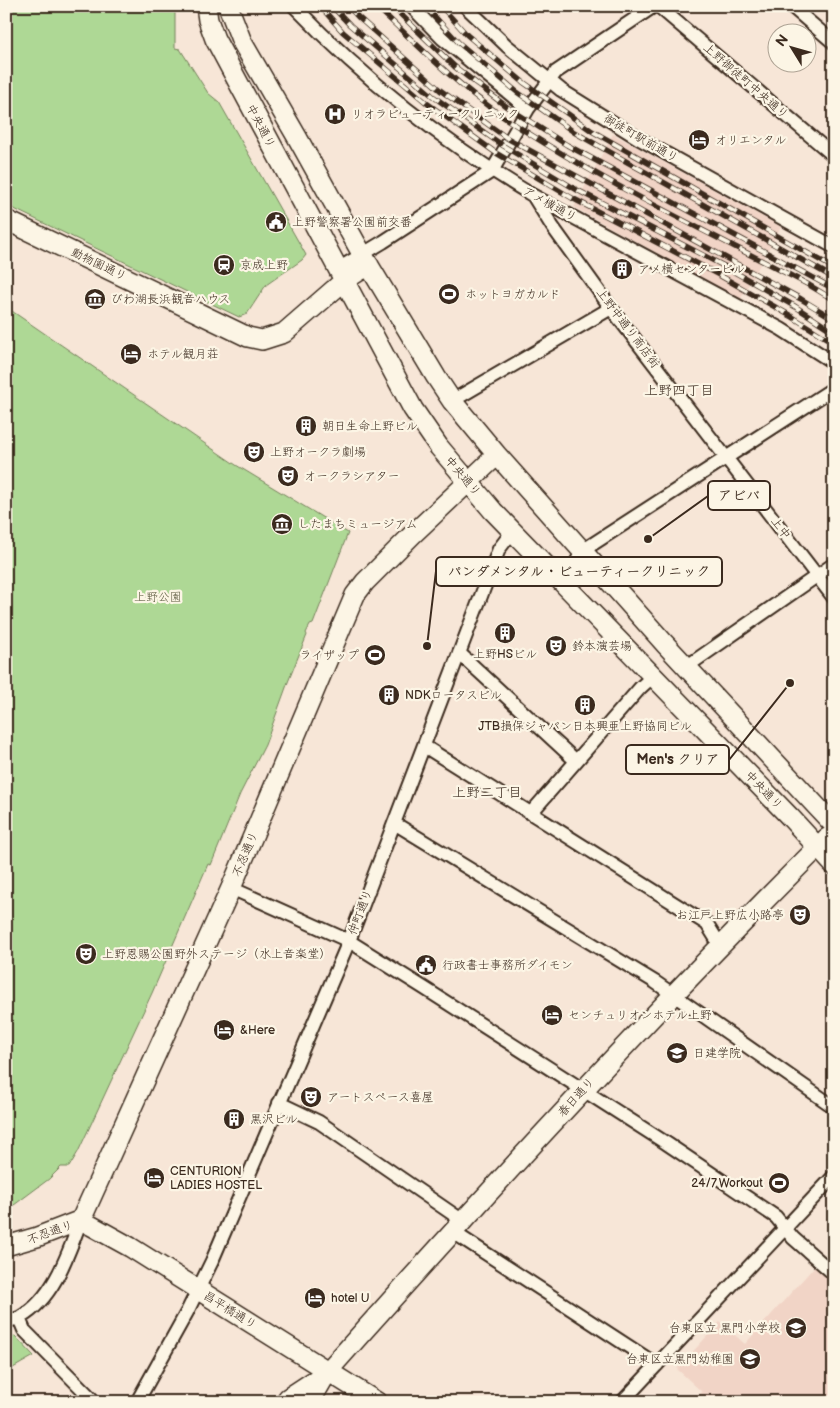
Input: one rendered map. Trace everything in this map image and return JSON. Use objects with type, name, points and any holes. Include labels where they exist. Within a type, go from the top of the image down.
[{"type":"main road","name":"中央通り","points":[[206,6],[208,20],[215,39],[413,409],[439,447],[467,482],[512,532],[818,847],[834,866]]},
{"type":"main road","name":"中央通り","points":[[228,6],[242,42],[366,260],[436,378],[452,401],[497,455],[686,667],[834,825]]},
{"type":"main road","name":"動物園通り","points":[[6,220],[248,336],[262,340],[284,333],[342,274],[366,260]]},
{"type":"main road","name":"不忍通り","points":[[6,1246],[37,1237],[81,1220],[231,888],[356,595],[365,582],[413,534],[497,455]]},
{"type":"main road","name":"春日通り","points":[[310,1402],[328,1371],[582,1090],[720,945],[834,831]]},
{"type":"main road","name":"昌平橋通り","points":[[81,1220],[116,1239],[377,1402]]},
{"type":"main road","name":"春日通り","points":[[285,1402],[328,1371]]},
{"type":"street","name":"アメ横通り","points":[[294,6],[364,74],[411,114],[492,171],[532,195],[781,329],[834,363]]},
{"type":"street","points":[[411,6],[442,38],[528,110]]},
{"type":"street","name":"御徒町駅前通り","points":[[465,6],[507,46],[561,90],[638,138],[834,247]]},
{"type":"street","points":[[366,260],[492,171],[528,110],[556,72],[654,6]]},
{"type":"street","name":"上野御徒町中央通り","points":[[658,6],[834,156]]},
{"type":"street","points":[[791,6],[834,43]]},
{"type":"street","name":"上野中通り商店街","points":[[532,195],[611,308],[728,458]]},
{"type":"street","points":[[452,401],[611,308]]},
{"type":"street","points":[[564,585],[582,551],[834,388]]},
{"type":"street","name":"上中","points":[[728,458],[834,598]]},
{"type":"street","name":"仲町通り","points":[[137,1402],[198,1290],[349,941],[499,549],[512,532]]},
{"type":"street","points":[[686,667],[834,564]]},
{"type":"street","points":[[459,654],[575,760]]},
{"type":"street","points":[[530,812],[640,688],[653,676]]},
{"type":"street","points":[[424,746],[707,924],[720,945]]},
{"type":"street","points":[[394,822],[544,913],[673,995],[834,1107]]},
{"type":"street","points":[[231,888],[349,941],[666,1143],[776,1217],[793,1238],[834,1274]]},
{"type":"street","points":[[279,1103],[319,1122],[458,1226],[657,1365]]},
{"type":"street","points":[[622,1402],[834,1176]]},
{"type":"street","points":[[6,1320],[19,1318],[44,1296],[61,1268],[81,1220]]},
{"type":"street","points":[[19,1318],[24,1330],[95,1402]]},
{"type":"shaded area","points":[[613,134],[781,227],[740,300],[574,207]]},
{"type":"shaded area","name":"台東区立 黒門小学校","points":[[815,1266],[834,1283],[834,1402],[693,1402],[702,1392],[677,1369],[720,1322],[745,1344]]},
{"type":"green space","points":[[6,6],[175,6],[175,48],[180,49],[208,93],[219,102],[306,255],[302,260],[266,285],[247,314],[239,317],[6,205]]},
{"type":"green space","name":"上野公園","points":[[6,307],[236,465],[348,533],[313,624],[310,625],[306,633],[307,635],[265,745],[240,794],[211,865],[208,864],[152,993],[78,1152],[69,1167],[61,1167],[49,1179],[6,1211]]},
{"type":"green space","points":[[15,1336],[34,1356],[6,1372],[6,1338]]},
{"type":"railway","points":[[320,6],[343,32],[428,104],[496,153],[572,198],[719,275],[834,343]]},
{"type":"railway","points":[[332,6],[350,25],[434,97],[502,145],[577,190],[724,266],[796,307],[834,332]]},
{"type":"railway","points":[[348,6],[440,90],[507,138],[801,299],[834,319]]},
{"type":"railway","points":[[376,6],[437,64],[469,91],[502,116],[539,140],[615,184],[809,285],[834,300]]},
{"type":"railway","points":[[392,6],[455,67],[507,107],[567,145],[834,289]]},
{"type":"railway","points":[[425,6],[459,43],[517,92],[574,132],[834,278]]},
{"type":"railway","points":[[441,6],[467,35],[523,82],[592,131],[834,268]]},
{"type":"place","name":"リオラビューティークリニック","points":[[335,114]]},
{"type":"place","name":"オリエンタル","points":[[699,140]]},
{"type":"place","name":"上野警察署公園前交番","points":[[276,222]]},
{"type":"place","name":"京成上野","points":[[224,265]]},
{"type":"place","name":"アメ横センタービル","points":[[622,269]]},
{"type":"place","name":"ホットヨガカルド","points":[[449,294]]},
{"type":"place","name":"びわ湖長浜観音ハウス","points":[[95,299]]},
{"type":"place","name":"ホテル観月荘","points":[[131,354]]},
{"type":"place","name":"朝日生命上野ビル","points":[[306,426]]},
{"type":"place","name":"上野オークラ劇場","points":[[254,452]]},
{"type":"place","name":"オークラシアター","points":[[288,476]]},
{"type":"place","name":"したまちミュージアム","points":[[282,524]]},
{"type":"place","name":"アビバ","points":[[648,539]]},
{"type":"place","name":"上野HSビル","points":[[505,633]]},
{"type":"place","name":"パンダメンタル・ビューティークリニック","points":[[427,646]]},
{"type":"place","name":"鈴本演芸場","points":[[556,646]]},
{"type":"place","name":"ライザップ","points":[[375,655]]},
{"type":"place","name":"Men's クリア","points":[[790,683]]},
{"type":"place","name":"NDKロータスビル","points":[[389,695]]},
{"type":"place","name":"JTB損保ジャパン日本興亜上野協同ビル","points":[[585,705]]},
{"type":"place","name":"お江戸上野広小路亭","points":[[800,915]]},
{"type":"place","name":"上野恩賜公園野外ステージ（水上音楽堂）","points":[[86,954]]},
{"type":"place","name":"行政書士事務所ダイモン","points":[[426,965]]},
{"type":"place","name":"センチュリオンホテル上野","points":[[552,1015]]},
{"type":"place","name":"&Here","points":[[224,1030]]},
{"type":"place","name":"日建学院","points":[[677,1053]]},
{"type":"place","name":"アートスペース喜屋","points":[[311,1097]]},
{"type":"place","name":"黒沢ビル","points":[[234,1119]]},
{"type":"place","name":"CENTURION LADIES HOSTEL","points":[[154,1178]]},
{"type":"place","name":"24/7 Workout","points":[[779,1183]]},
{"type":"place","name":"hotel U","points":[[315,1298]]},
{"type":"place","name":"台東区立 黒門小学校","points":[[796,1328]]},
{"type":"place","name":"台東区立黒門幼稚園","points":[[750,1359]]},
{"type":"district","name":"上野四丁目","points":[[679,390]]},
{"type":"district","name":"上野二丁目","points":[[487,792]]}]
